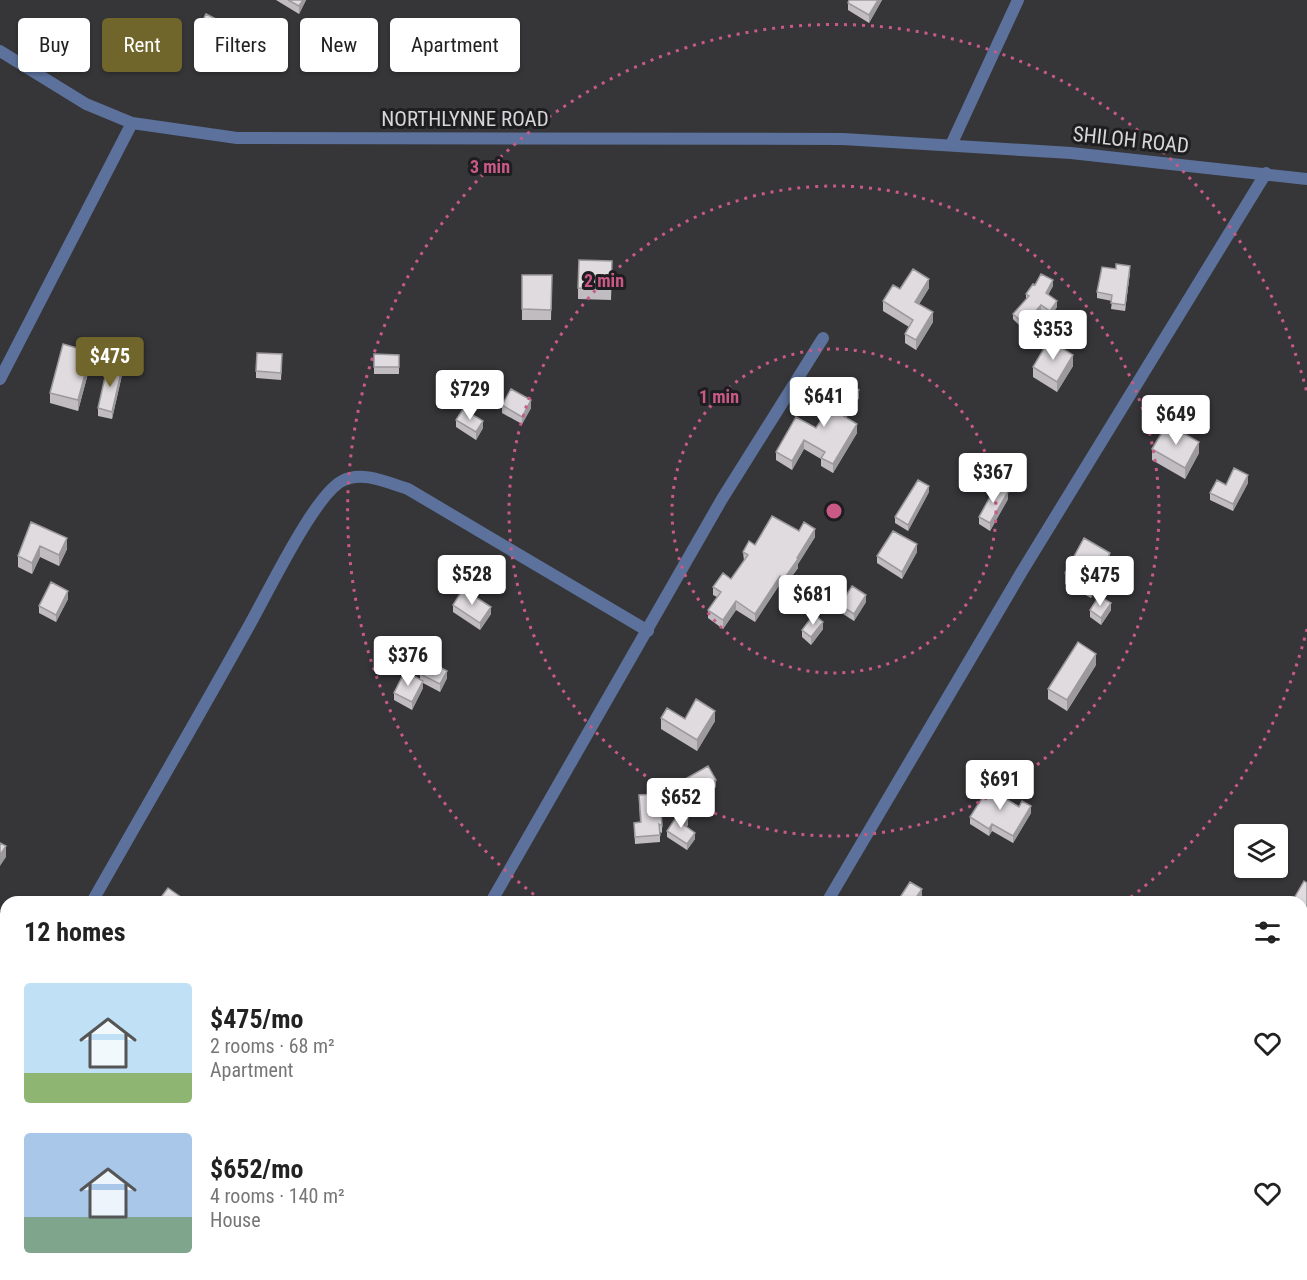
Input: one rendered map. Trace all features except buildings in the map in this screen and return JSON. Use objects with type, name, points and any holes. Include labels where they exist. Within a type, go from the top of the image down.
[{"type":"street","points":[[951,145],[1018,0]]},
{"type":"street","name":"NORTHLYNNE ROAD","points":[[0,51],[86,104],[132,123],[237,138],[819,139],[951,145]]},
{"type":"street","points":[[0,379],[132,123]]},
{"type":"street","name":"SHILOH ROAD","points":[[951,145],[1071,153],[1307,178]]},
{"type":"street","points":[[831,896],[1024,568],[1266,173]]},
{"type":"street","points":[[494,896],[722,499],[823,338]]},
{"type":"street","points":[[95,896],[289,553],[331,489],[344,480],[358,477],[377,479],[408,489],[648,631]]}]
